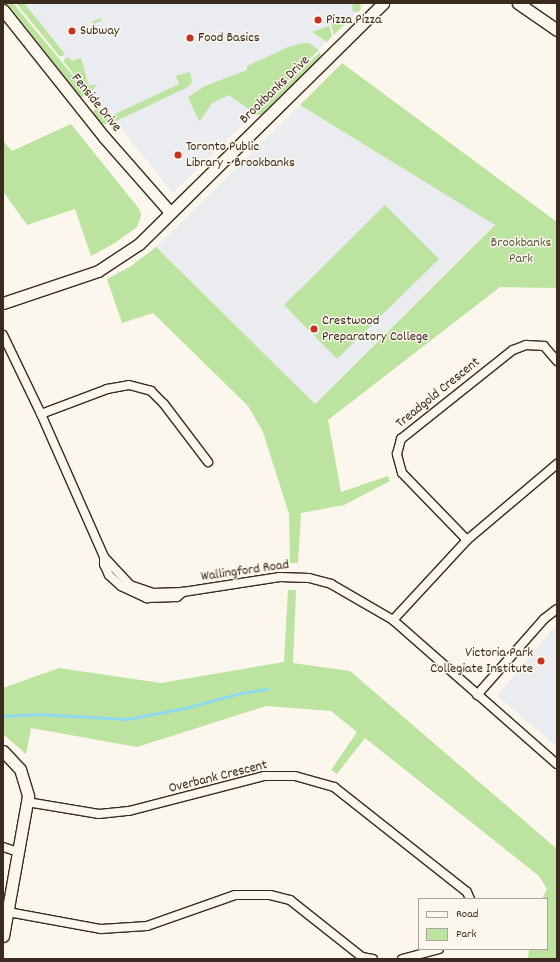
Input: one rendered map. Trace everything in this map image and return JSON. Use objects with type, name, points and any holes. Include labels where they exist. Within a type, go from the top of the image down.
[{"type":"street","name":"Brookbanks Drive","points":[[3,303],[98,271],[139,244],[383,3]]},
{"type":"street","points":[[518,3],[557,30]]},
{"type":"street","name":"Fenside Drive","points":[[3,10],[104,137],[170,212]]},
{"type":"street","name":"Wallingford Road","points":[[3,335],[41,414],[104,557],[119,575],[142,591],[183,592],[280,577],[309,578],[331,584],[393,620],[557,764]]},
{"type":"street","name":"Treadgold Crescent","points":[[467,540],[402,473],[397,454],[401,439],[513,350],[526,345],[544,346],[557,361]]},
{"type":"street","points":[[41,414],[107,389],[129,385],[151,391],[164,404],[208,462]]},
{"type":"street","points":[[393,620],[467,540],[557,464]]},
{"type":"street","points":[[477,695],[544,619],[557,609]]},
{"type":"street","points":[[3,751],[20,769],[27,791],[28,802],[3,936]]},
{"type":"street","name":"Overbank Crescent","points":[[28,802],[99,814],[129,811],[264,776],[295,776],[334,787],[467,892],[470,898]]},
{"type":"street","points":[[3,847],[18,852]]},
{"type":"street","points":[[8,912],[101,929],[147,926],[235,895],[270,895],[290,900],[362,957],[373,959]]},
{"type":"street","points":[[402,959],[435,950]]},
{"type":"shaded area","points":[[19,3],[366,3],[173,193]]},
{"type":"shaded area","name":"Crestwood Preparatory College","points":[[300,105],[495,224],[314,404],[156,247]]},
{"type":"shaded area","name":"Victoria Park Collegiate Institute","points":[[557,624],[557,747],[497,696]]},
{"type":"green space","points":[[7,3],[13,3],[89,95],[82,97],[79,95]]},
{"type":"green space","points":[[16,3],[24,3],[65,54],[60,57]]},
{"type":"green space","points":[[354,3],[358,3],[360,7],[358,11],[354,11],[352,9],[352,5]]},
{"type":"green space","points":[[353,16],[334,35],[331,23]]},
{"type":"green space","points":[[101,18],[101,21],[95,23],[98,32],[91,34],[93,21]]},
{"type":"green space","points":[[329,26],[332,36],[327,42],[312,32]]},
{"type":"green space","points":[[309,43],[319,50],[254,113],[229,95],[212,103],[200,121],[198,119],[188,97],[205,86],[247,70],[247,66],[288,47]]},
{"type":"green space","points":[[320,52],[321,56],[261,115],[255,115]]},
{"type":"green space","points":[[68,57],[72,61],[81,58],[89,86],[97,84],[90,94],[63,61]]},
{"type":"green space","name":"Brookbanks Park","points":[[342,63],[557,222],[557,288],[500,287],[328,420],[341,492],[388,476],[390,481],[344,505],[301,513],[298,563],[290,563],[289,514],[263,432],[248,406],[153,313],[122,323],[107,279],[131,266],[156,247],[315,404],[495,225],[300,105]]},
{"type":"green space","points":[[190,72],[192,82],[188,87],[114,122],[98,103],[111,116],[179,84],[176,76]]},
{"type":"green space","points":[[97,105],[112,124],[103,124],[93,113]]},
{"type":"green space","points":[[71,124],[140,210],[141,216],[137,227],[115,243],[91,256],[75,209],[27,225],[3,191],[3,141],[12,151]]},
{"type":"green space","points":[[385,205],[439,259],[337,359],[284,305]]},
{"type":"green space","points":[[288,590],[296,590],[293,663],[350,671],[557,849],[557,959],[528,959],[529,950],[548,950],[548,898],[542,898],[547,889],[539,876],[365,738],[337,774],[331,770],[357,732],[331,711],[266,706],[137,747],[31,728],[26,754],[3,734],[3,688],[59,668],[161,683],[284,662]]},
{"type":"waterway","points":[[3,716],[37,714],[127,719],[185,708],[241,693],[267,689]]},
{"type":"place","name":"Pizza Pizza","points":[[318,20]]},
{"type":"place","name":"Subway","points":[[72,31]]},
{"type":"place","name":"Food Basics","points":[[190,38]]},
{"type":"place","name":"Toronto Public Library - Brookbanks","points":[[178,155]]},
{"type":"place","name":"Crestwood Preparatory College","points":[[314,329]]},
{"type":"place","name":"Victoria Park Collegiate Institute","points":[[541,661]]}]
